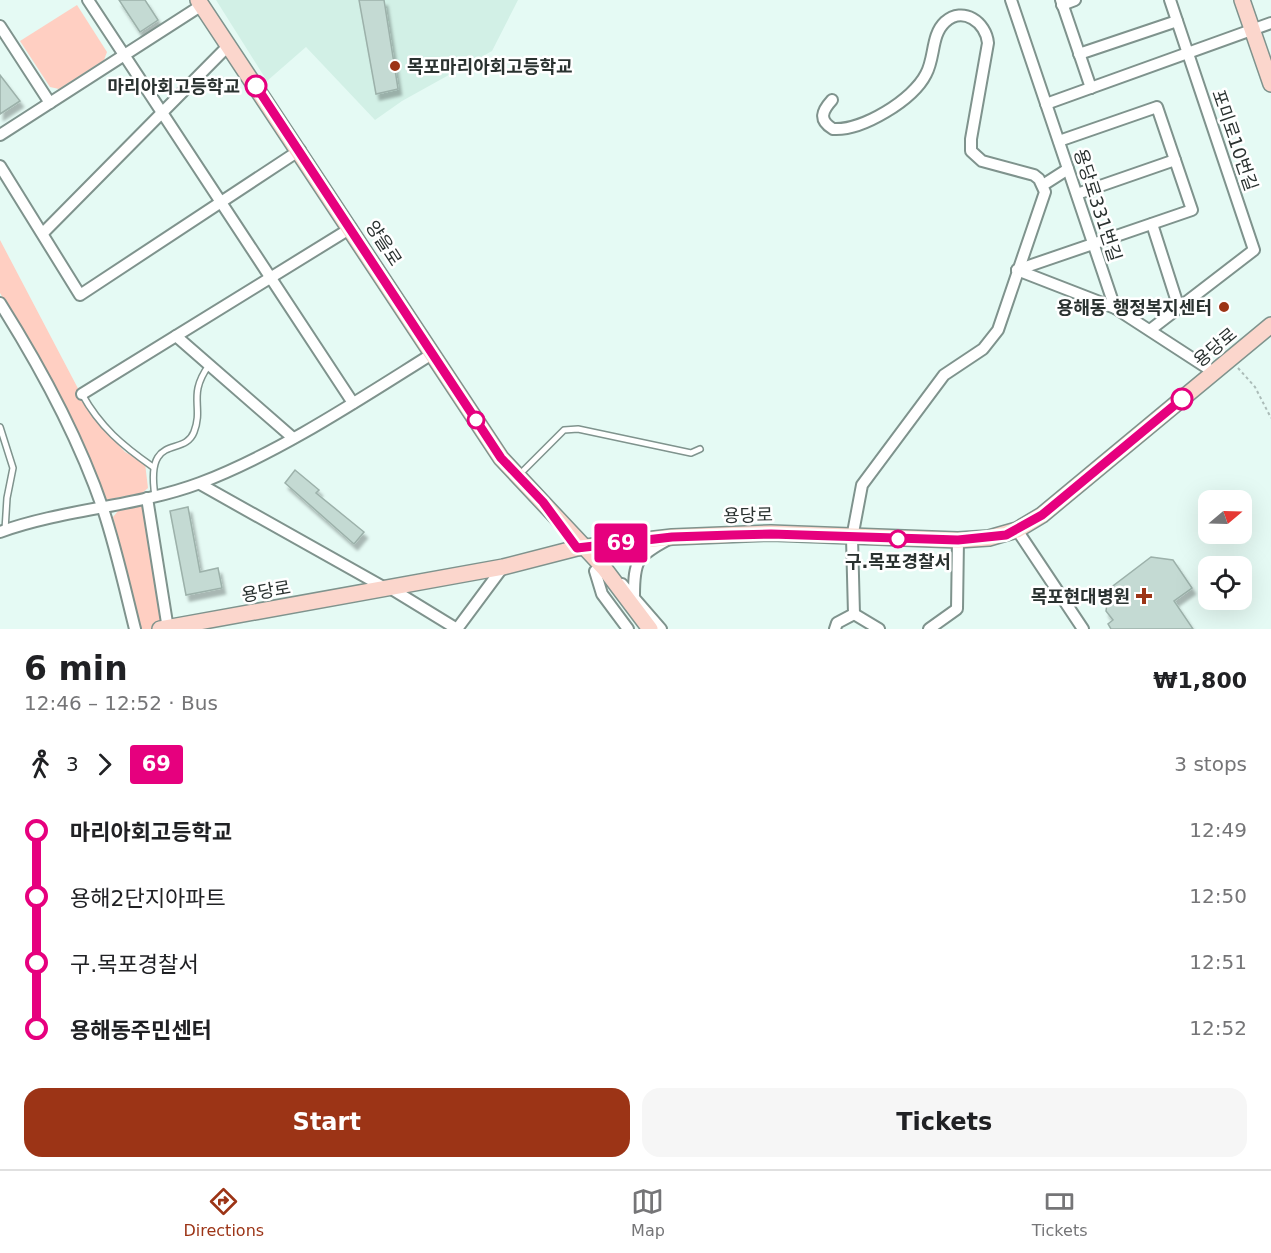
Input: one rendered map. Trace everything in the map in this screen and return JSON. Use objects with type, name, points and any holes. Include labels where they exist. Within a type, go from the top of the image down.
[{"type":"street","points":[[88,0],[353,403]]},
{"type":"street","name":"용당로331번길","points":[[1011,0],[1114,308]]},
{"type":"street","points":[[1075,0],[1061,2],[1090,88]]},
{"type":"street","points":[[1170,0],[1188,53]]},
{"type":"street","points":[[1242,0],[1271,84]]},
{"type":"street","points":[[0,135],[200,3]]},
{"type":"street","name":"양을로","points":[[200,3],[300,150],[501,458],[543,502],[650,629]]},
{"type":"street","points":[[832,100],[823,111],[822,117],[825,123],[833,129],[859,125],[886,111],[908,96],[922,81],[929,68],[936,36],[944,23],[960,16],[971,17],[985,31],[988,43],[971,139],[971,151],[982,161],[1034,175],[1043,185],[1045,192],[998,330],[983,349],[944,375],[862,485],[852,538],[854,614]]},
{"type":"street","points":[[1079,54],[1177,21]]},
{"type":"street","points":[[1046,104],[1271,23]]},
{"type":"street","points":[[0,26],[50,103]]},
{"type":"street","points":[[43,233],[229,45]]},
{"type":"street","name":"포미로10번길","points":[[1150,330],[1179,305],[1254,250],[1188,53]]},
{"type":"street","points":[[1017,270],[1192,210],[1157,107],[1059,141]]},
{"type":"street","points":[[0,166],[80,295],[300,150]]},
{"type":"street","points":[[1077,194],[1175,160]]},
{"type":"street","points":[[1043,185],[1068,170]]},
{"type":"street","points":[[1152,224],[1179,305]]},
{"type":"street","points":[[82,394],[351,228]]},
{"type":"street","points":[[1017,270],[1114,308],[1215,373]]},
{"type":"street","points":[[0,303],[54,396],[103,509],[135,629]]},
{"type":"street","name":"용당로","points":[[165,629],[230,623],[503,567],[582,548],[672,537],[771,534],[958,540],[997,537],[1017,530],[1042,515],[1271,325]]},
{"type":"street","points":[[176,336],[293,438]]},
{"type":"street","points":[[2,531],[103,509],[200,484],[293,438],[432,354]]},
{"type":"street","points":[[200,484],[457,629],[503,567]]},
{"type":"street","points":[[151,497],[165,629]]},
{"type":"street","points":[[1017,530],[1083,629]]},
{"type":"street","points":[[634,595],[634,569],[646,551],[672,537]]},
{"type":"street","points":[[929,629],[957,609],[958,540]]},
{"type":"street","points":[[599,569],[634,595],[661,629]]},
{"type":"street","points":[[599,569],[602,594],[628,629]]},
{"type":"street","name":"양을로","points":[[599,569],[638,629]]},
{"type":"street","points":[[835,629],[837,623],[854,614]]},
{"type":"street","points":[[854,614],[879,629]]},
{"type":"lane","points":[[151,497],[153,467],[161,452],[187,440],[194,432],[196,390],[199,379],[209,365]]},
{"type":"lane","points":[[82,394],[94,416],[117,442],[153,467]]},
{"type":"lane","points":[[0,427],[13,468],[2,531]]},
{"type":"lane","points":[[518,476],[564,430],[578,429],[691,453],[700,449]]},
{"type":"path","points":[[1230,360],[1255,387],[1271,418]]},
{"type":"shaded area","name":"목포마리아회고등학교","points":[[216,0],[518,0],[492,51],[402,101],[375,120],[306,47],[267,81]]},
{"type":"shaded area","points":[[77,5],[107,52],[104,60],[59,89],[50,87],[20,41]]},
{"type":"shaded area","points":[[0,240],[93,417],[125,452],[145,463],[148,488],[142,493],[105,500],[42,365],[0,293]]},
{"type":"shaded area","points":[[142,506],[167,629],[141,629],[113,517],[118,511]]},
{"type":"building","points":[[119,0],[145,0],[158,20],[140,32]]},
{"type":"building","points":[[359,0],[384,0],[398,89],[376,94]]},
{"type":"building","points":[[0,75],[20,101],[0,114]]},
{"type":"building","points":[[295,470],[319,490],[316,493],[364,532],[354,544],[285,483]]},
{"type":"building","points":[[188,507],[200,572],[218,568],[222,588],[186,595],[170,511]]},
{"type":"building","name":"목포현대병원","points":[[1151,557],[1173,560],[1192,588],[1174,601],[1193,629],[1111,629],[1108,624],[1113,620],[1106,611],[1109,589]]},
{"type":"bus line","name":"69","points":[[256,86],[501,458],[543,502],[577,548],[672,537],[732,535],[771,534],[958,540],[1006,535],[1042,515],[1182,399]]},
{"type":"place","name":"목포마리아회고등학교","points":[[395,66]]},
{"type":"place","name":"마리아회고등학교","points":[[256,86]]},
{"type":"place","name":"용해동 행정복지센터","points":[[1224,307]]},
{"type":"place","name":"구.목포경찰서","points":[[898,539]]},
{"type":"place","name":"목포현대병원","points":[[1144,596]]}]
